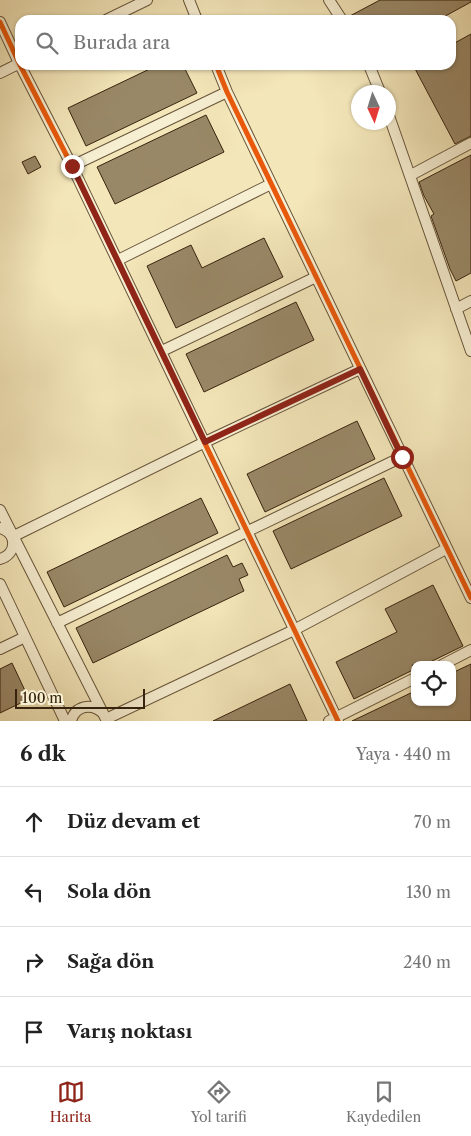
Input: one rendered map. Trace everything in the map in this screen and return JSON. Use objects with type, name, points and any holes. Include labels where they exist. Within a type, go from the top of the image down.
[{"type":"street","points":[[116,15],[147,0]]},
{"type":"street","points":[[189,0],[195,15]]},
{"type":"street","points":[[329,0],[339,15]]},
{"type":"street","points":[[0,22],[15,54]]},
{"type":"street","points":[[0,73],[15,65]]},
{"type":"street","points":[[23,70],[72,166],[162,351],[335,720],[411,680]]},
{"type":"street","points":[[218,70],[471,598]]},
{"type":"street","points":[[371,70],[377,85]]},
{"type":"street","points":[[72,166],[227,92]]},
{"type":"street","points":[[395,130],[471,351]]},
{"type":"street","points":[[411,174],[471,143]]},
{"type":"street","points":[[118,260],[271,184]]},
{"type":"street","points":[[162,351],[316,277]]},
{"type":"street","points":[[456,309],[470,303]]},
{"type":"street","points":[[12,536],[360,369]]},
{"type":"street","points":[[57,623],[402,457]]},
{"type":"street","points":[[0,510],[106,720]]},
{"type":"street","points":[[0,528],[12,536],[14,541],[12,550],[0,559]]},
{"type":"street","points":[[106,720],[294,630],[446,549]]},
{"type":"street","points":[[0,584],[65,721]]},
{"type":"street","points":[[0,649],[25,637]]},
{"type":"street","points":[[450,661],[471,650]]},
{"type":"street","points":[[71,721],[73,714],[88,706],[99,710],[106,720]]},
{"type":"building","points":[[380,0],[471,0],[471,2],[447,15],[352,15]]},
{"type":"building","points":[[471,34],[471,136],[455,144],[416,70],[456,70],[456,42]]},
{"type":"building","points":[[148,70],[186,70],[197,93],[86,146],[68,108]]},
{"type":"building","points":[[206,115],[224,152],[115,204],[97,167]]},
{"type":"building","points":[[471,155],[471,273],[456,281],[431,216],[434,214],[419,182]]},
{"type":"building","points":[[35,156],[41,167],[28,174],[22,162]]},
{"type":"building","points":[[264,238],[283,277],[176,328],[147,266],[191,245],[202,268]]},
{"type":"building","points":[[296,302],[314,340],[204,392],[186,354]]},
{"type":"building","points":[[357,421],[375,459],[265,512],[247,474]]},
{"type":"building","points":[[384,478],[402,516],[291,569],[273,531]]},
{"type":"building","points":[[201,498],[218,533],[64,607],[47,572]]},
{"type":"building","points":[[227,555],[233,567],[242,563],[248,575],[239,579],[244,591],[93,663],[76,628]]},
{"type":"building","points":[[433,585],[463,646],[432,661],[411,661],[411,671],[354,699],[336,662],[397,632],[385,609]]},
{"type":"building","points":[[12,663],[29,699],[0,713],[0,669]]},
{"type":"building","points":[[471,664],[471,721],[352,721],[411,693],[411,706],[456,706],[456,671]]},
{"type":"building","points":[[290,684],[307,721],[213,721],[242,707]]},
{"type":"cycle path","points":[[0,22],[15,54]]},
{"type":"cycle path","points":[[23,70],[72,166],[338,721]]},
{"type":"cycle path","points":[[218,70],[471,598]]},
{"type":"route","points":[[72,166],[205,442],[360,369],[402,457]]}]
